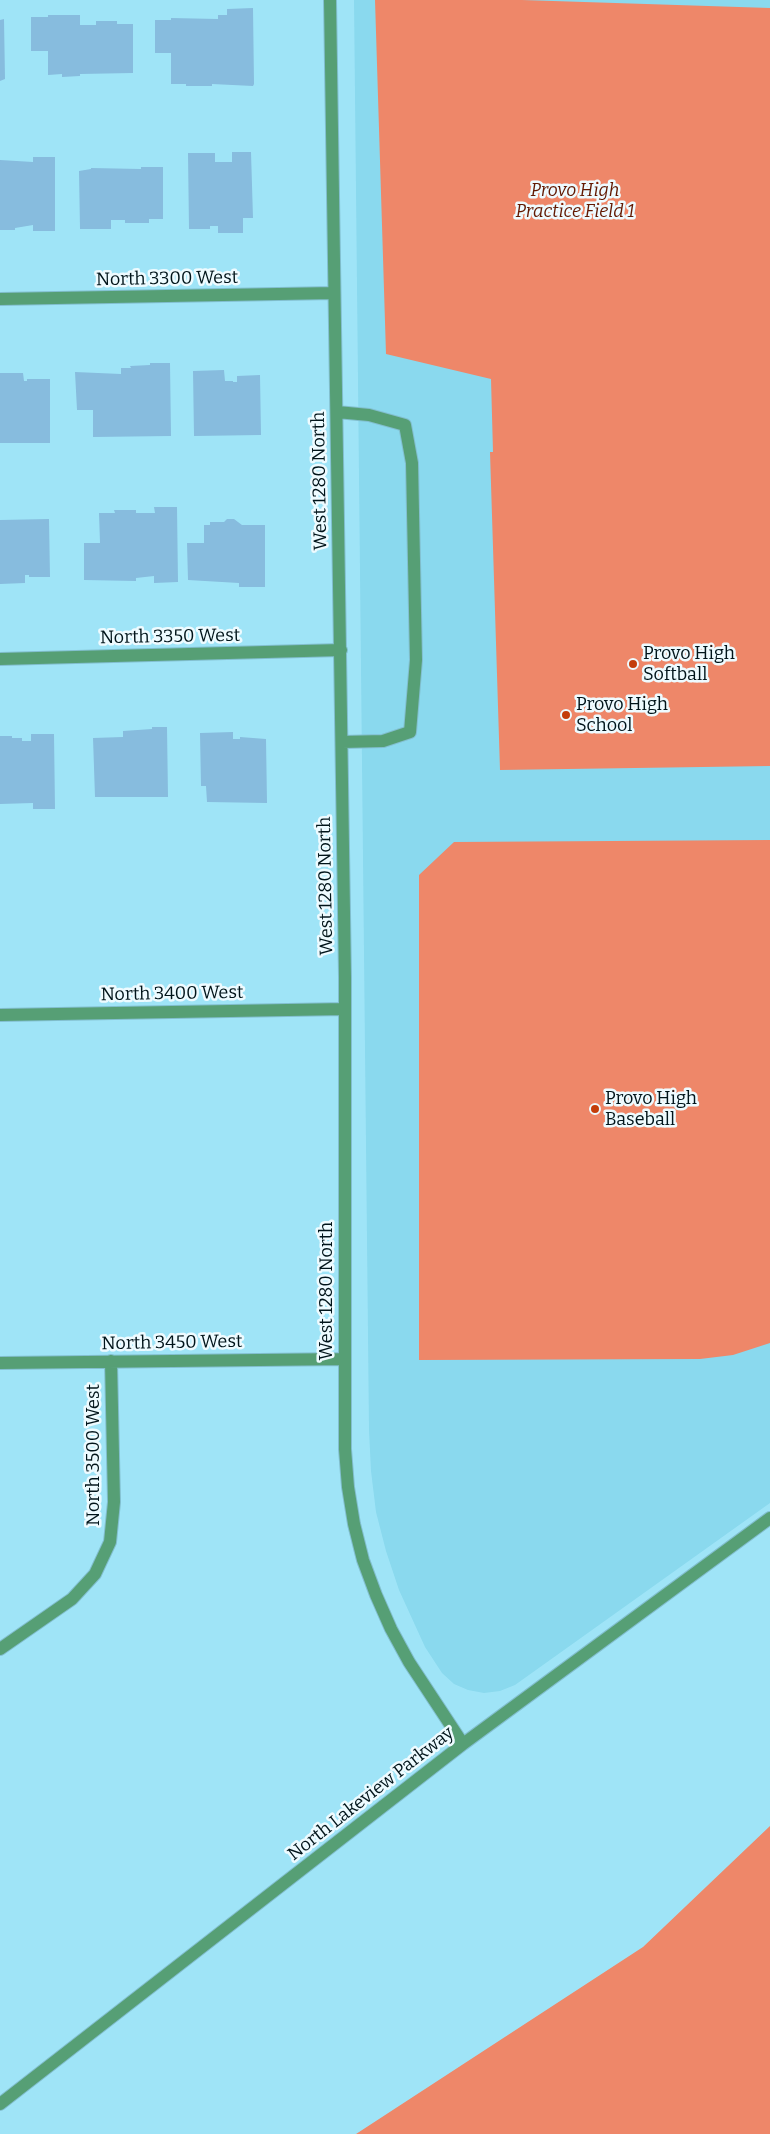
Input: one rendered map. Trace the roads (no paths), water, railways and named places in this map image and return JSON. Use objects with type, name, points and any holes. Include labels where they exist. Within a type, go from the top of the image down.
[{"type":"street","name":"West 1280 North","points":[[330,0],[345,1009],[345,1449],[348,1487],[354,1524],[363,1560],[391,1629],[409,1662],[463,1744]]},
{"type":"street","name":"North 3300 West","points":[[0,300],[334,293]]},
{"type":"street","points":[[337,412],[369,414],[405,425],[412,463],[416,660],[410,732],[384,741],[342,742]]},
{"type":"street","name":"North 3350 West","points":[[0,659],[341,650]]},
{"type":"street","name":"North 3400 West","points":[[0,1015],[345,1009]]},
{"type":"street","name":"North 3450 West","points":[[0,1363],[345,1359]]},
{"type":"street","name":"North 3500 West","points":[[0,1649],[72,1599],[95,1574],[110,1542],[114,1502],[112,1361]]},
{"type":"street","name":"North Lakeview Parkway","points":[[0,2104],[463,1744],[770,1518]]},
{"type":"place","name":"Provo High Softball","points":[[633,664]]},
{"type":"place","name":"Provo High School","points":[[566,715]]},
{"type":"place","name":"Provo High Baseball","points":[[595,1109]]},
{"type":"park label","name":"Provo High Practice Field 1","points":[[575,201]]}]
